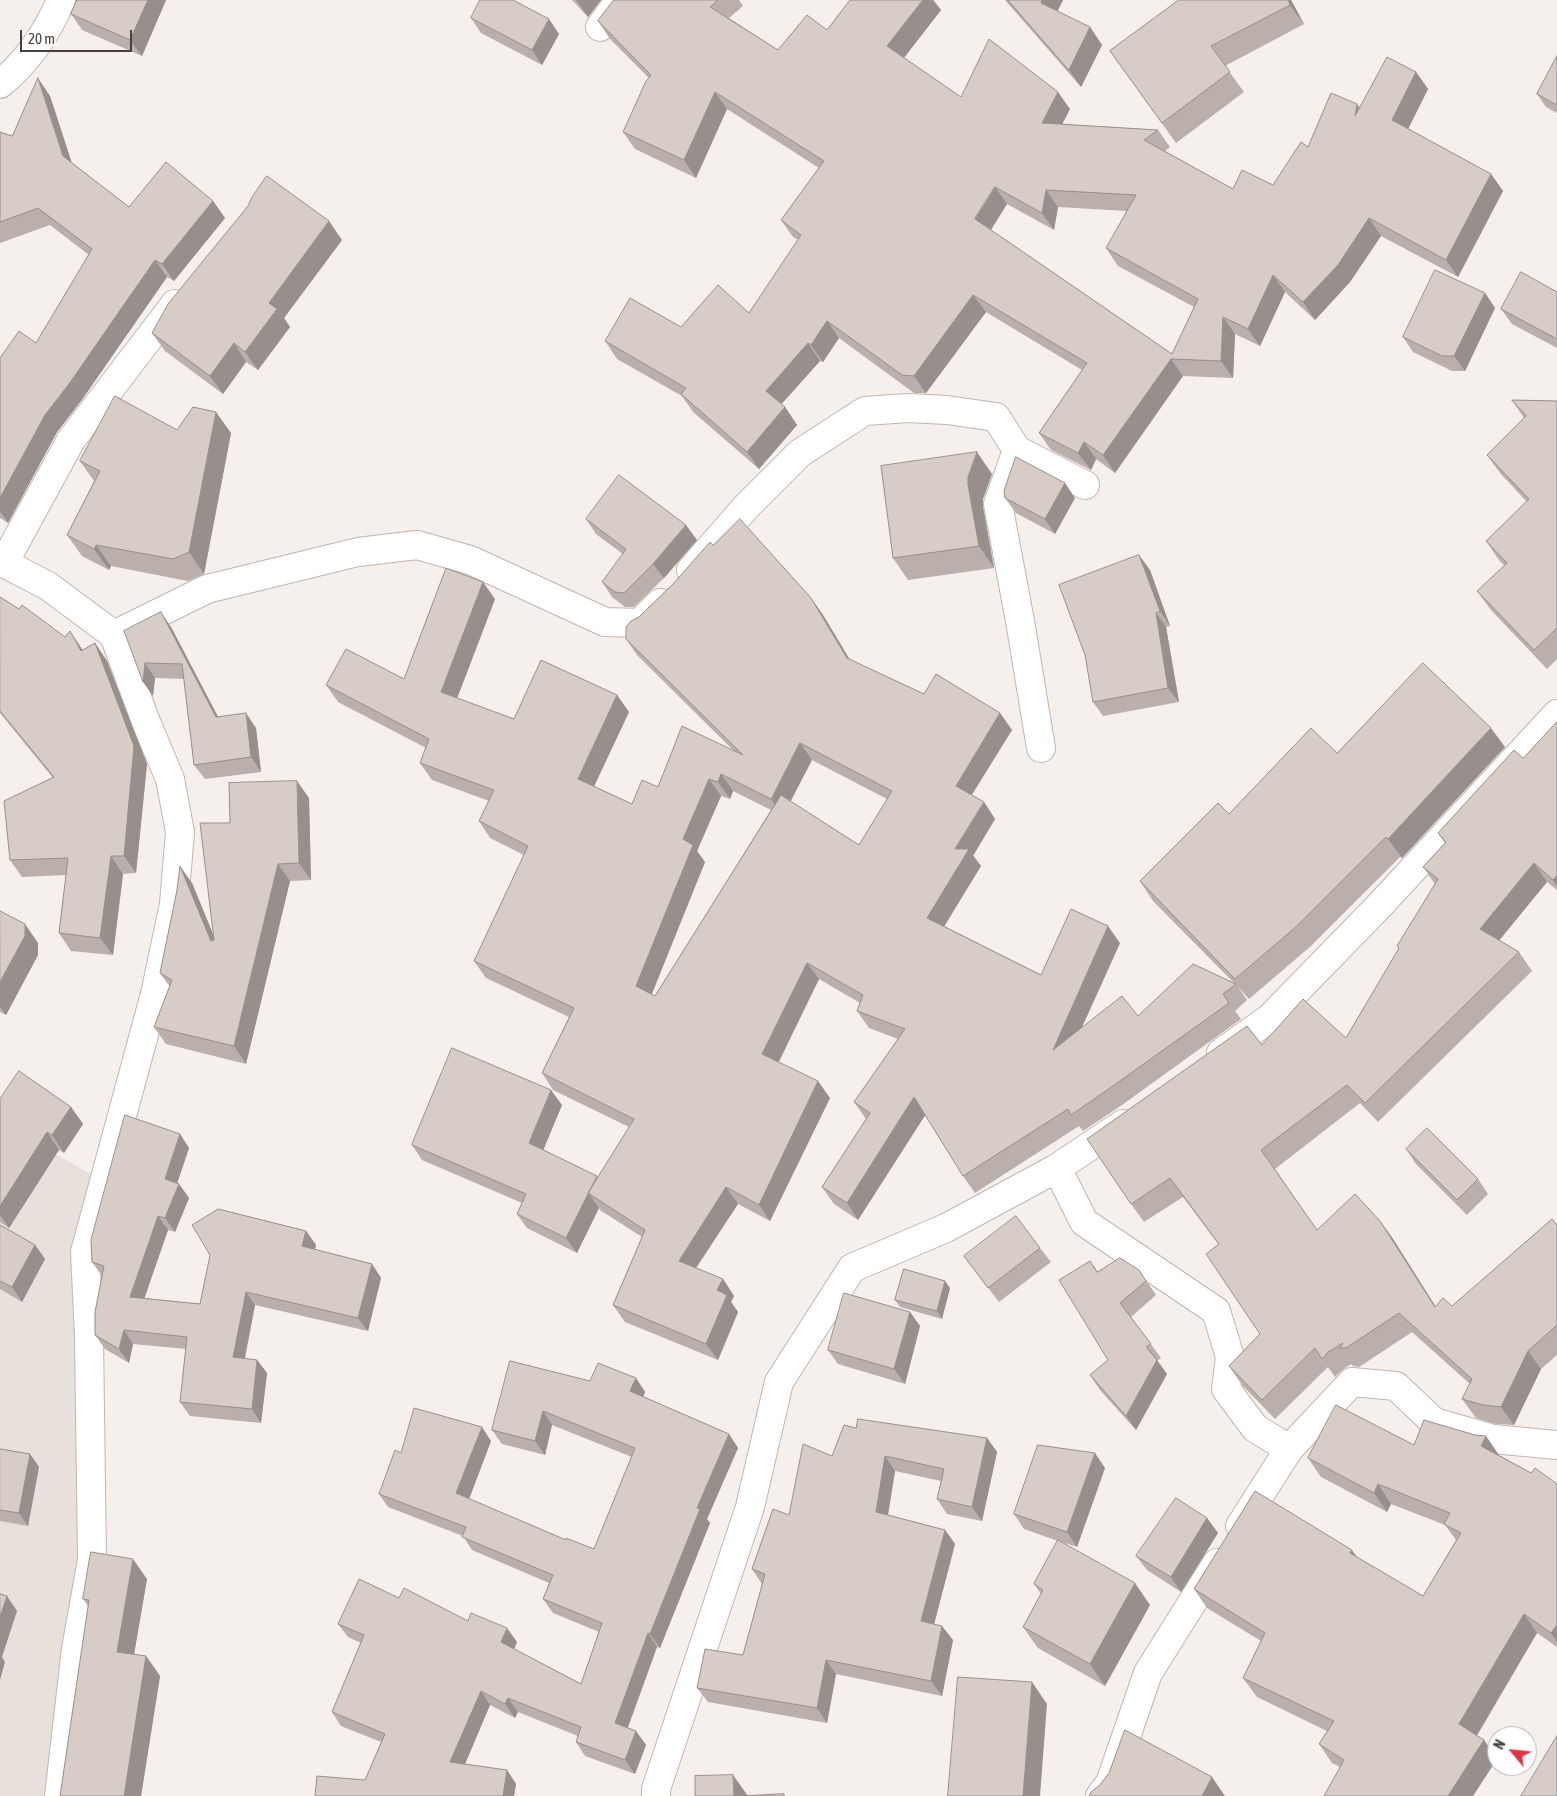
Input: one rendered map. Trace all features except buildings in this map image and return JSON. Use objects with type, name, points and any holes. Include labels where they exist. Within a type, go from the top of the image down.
[{"type":"street","points":[[0,84],[33,49],[54,18],[61,0]]},
{"type":"street","points":[[600,28],[620,0]]},
{"type":"street","points":[[59,1796],[76,1649],[92,1560],[89,1336],[85,1252],[155,994],[174,904],[180,832],[170,779],[146,722],[114,635],[48,586],[2,562],[72,440],[189,287]]},
{"type":"street","points":[[114,635],[207,589],[358,552],[417,545],[470,560],[605,622],[640,623],[675,589],[746,508],[800,453],[865,411],[918,408],[996,417],[1017,450],[1085,485]]},
{"type":"street","points":[[1017,450],[998,504],[1041,748]]},
{"type":"street","points":[[1201,1068],[1270,1018],[1380,905],[1557,714]]},
{"type":"street","points":[[656,1796],[656,1789],[750,1507],[778,1382],[852,1268],[946,1228],[1057,1168],[1146,1107]]},
{"type":"street","points":[[1057,1168],[1084,1222],[1216,1311],[1230,1356],[1226,1389],[1255,1428],[1288,1449]]},
{"type":"street","points":[[1100,1796],[1110,1783],[1148,1673],[1288,1449],[1352,1382],[1396,1386],[1434,1422],[1493,1439],[1557,1445]]},
{"type":"shaded area","points":[[31,1140],[99,1179],[84,1561],[52,1796],[0,1796],[0,1148]]}]
